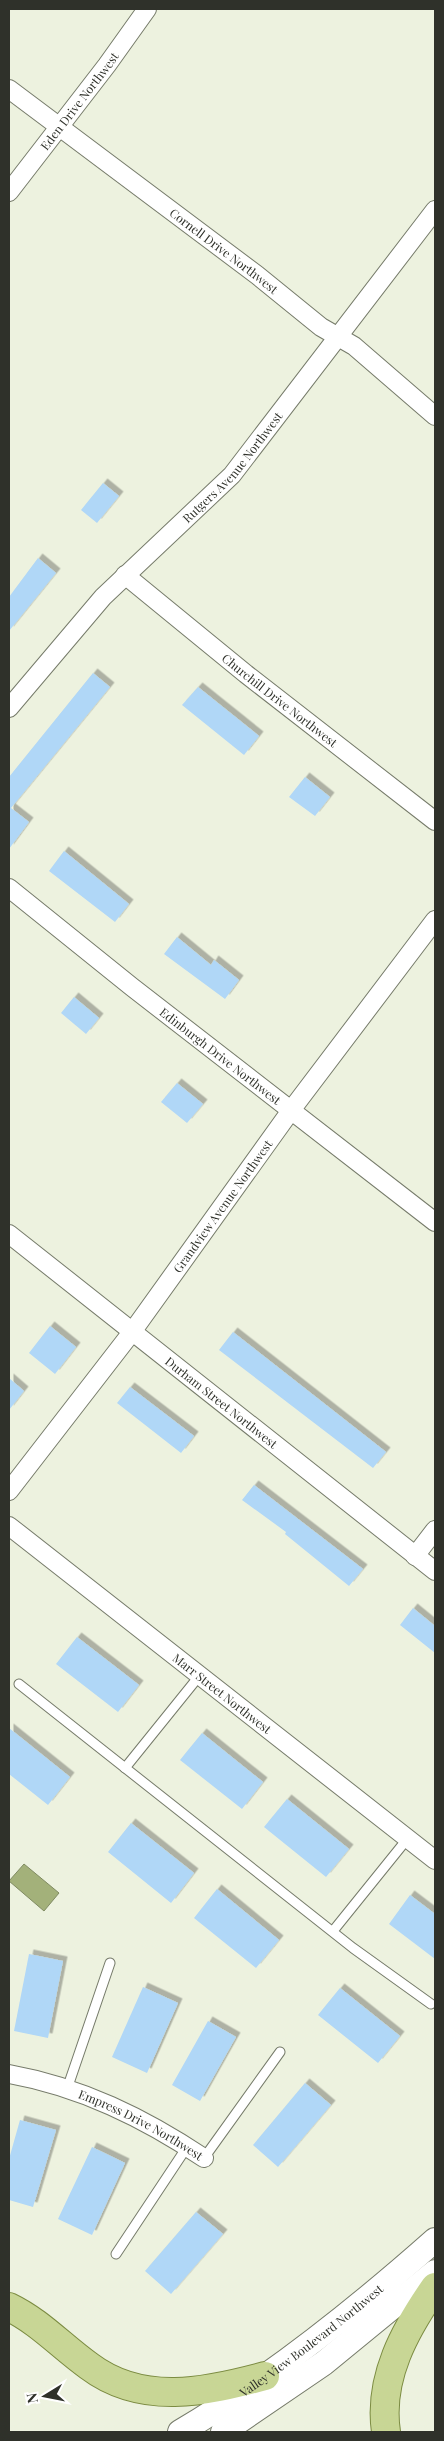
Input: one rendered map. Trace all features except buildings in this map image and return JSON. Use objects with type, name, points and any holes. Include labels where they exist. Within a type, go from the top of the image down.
[{"type":"main road","name":"Valley View Boulevard Northwest","points":[[180,2432],[265,2376],[347,2315],[435,2240]]},
{"type":"main road","name":"Valley View Boulevard Northwest","points":[[223,2432],[324,2363],[435,2272]]},
{"type":"main road","points":[[386,2432],[385,2403],[390,2372],[403,2338],[435,2287]]},
{"type":"main road","points":[[9,2307],[48,2331],[91,2368],[120,2384],[138,2390],[163,2393],[192,2392],[222,2388],[265,2376]]},
{"type":"street","name":"Eden Drive Northwest","points":[[9,192],[147,9]]},
{"type":"street","name":"Cornell Drive Northwest","points":[[9,89],[60,125],[257,275],[321,327],[354,346],[435,416]]},
{"type":"street","name":"Rutgers Avenue Northwest","points":[[9,708],[103,597],[232,475],[340,337],[435,210]]},
{"type":"street","name":"Churchill Drive Northwest","points":[[125,575],[246,674],[435,822]]},
{"type":"street","name":"Edinburgh Drive Northwest","points":[[9,888],[140,993],[292,1109],[435,1222]]},
{"type":"street","name":"Grandview Avenue Northwest","points":[[9,1491],[132,1332],[292,1109],[435,920]]},
{"type":"street","name":"Durham Street Northwest","points":[[9,1234],[435,1571]]},
{"type":"street","name":"Marr Street Northwest","points":[[9,1526],[435,1860]]},
{"type":"street","points":[[415,1556],[435,1530]]},
{"type":"street","name":"Empress Drive Northwest","points":[[9,2074],[67,2089],[129,2113],[204,2158]]},
{"type":"lane","points":[[125,1768],[200,1675]]},
{"type":"lane","points":[[19,1684],[333,1931],[431,2004]]},
{"type":"lane","points":[[333,1931],[408,1838]]},
{"type":"lane","points":[[67,2089],[110,1963]]},
{"type":"lane","name":"Empress Drive Northwest","points":[[204,2158],[280,2052]]},
{"type":"lane","points":[[116,2254],[187,2147]]},
{"type":"shaded area","points":[[24,1864],[59,1893],[44,1911],[9,1881]]}]
